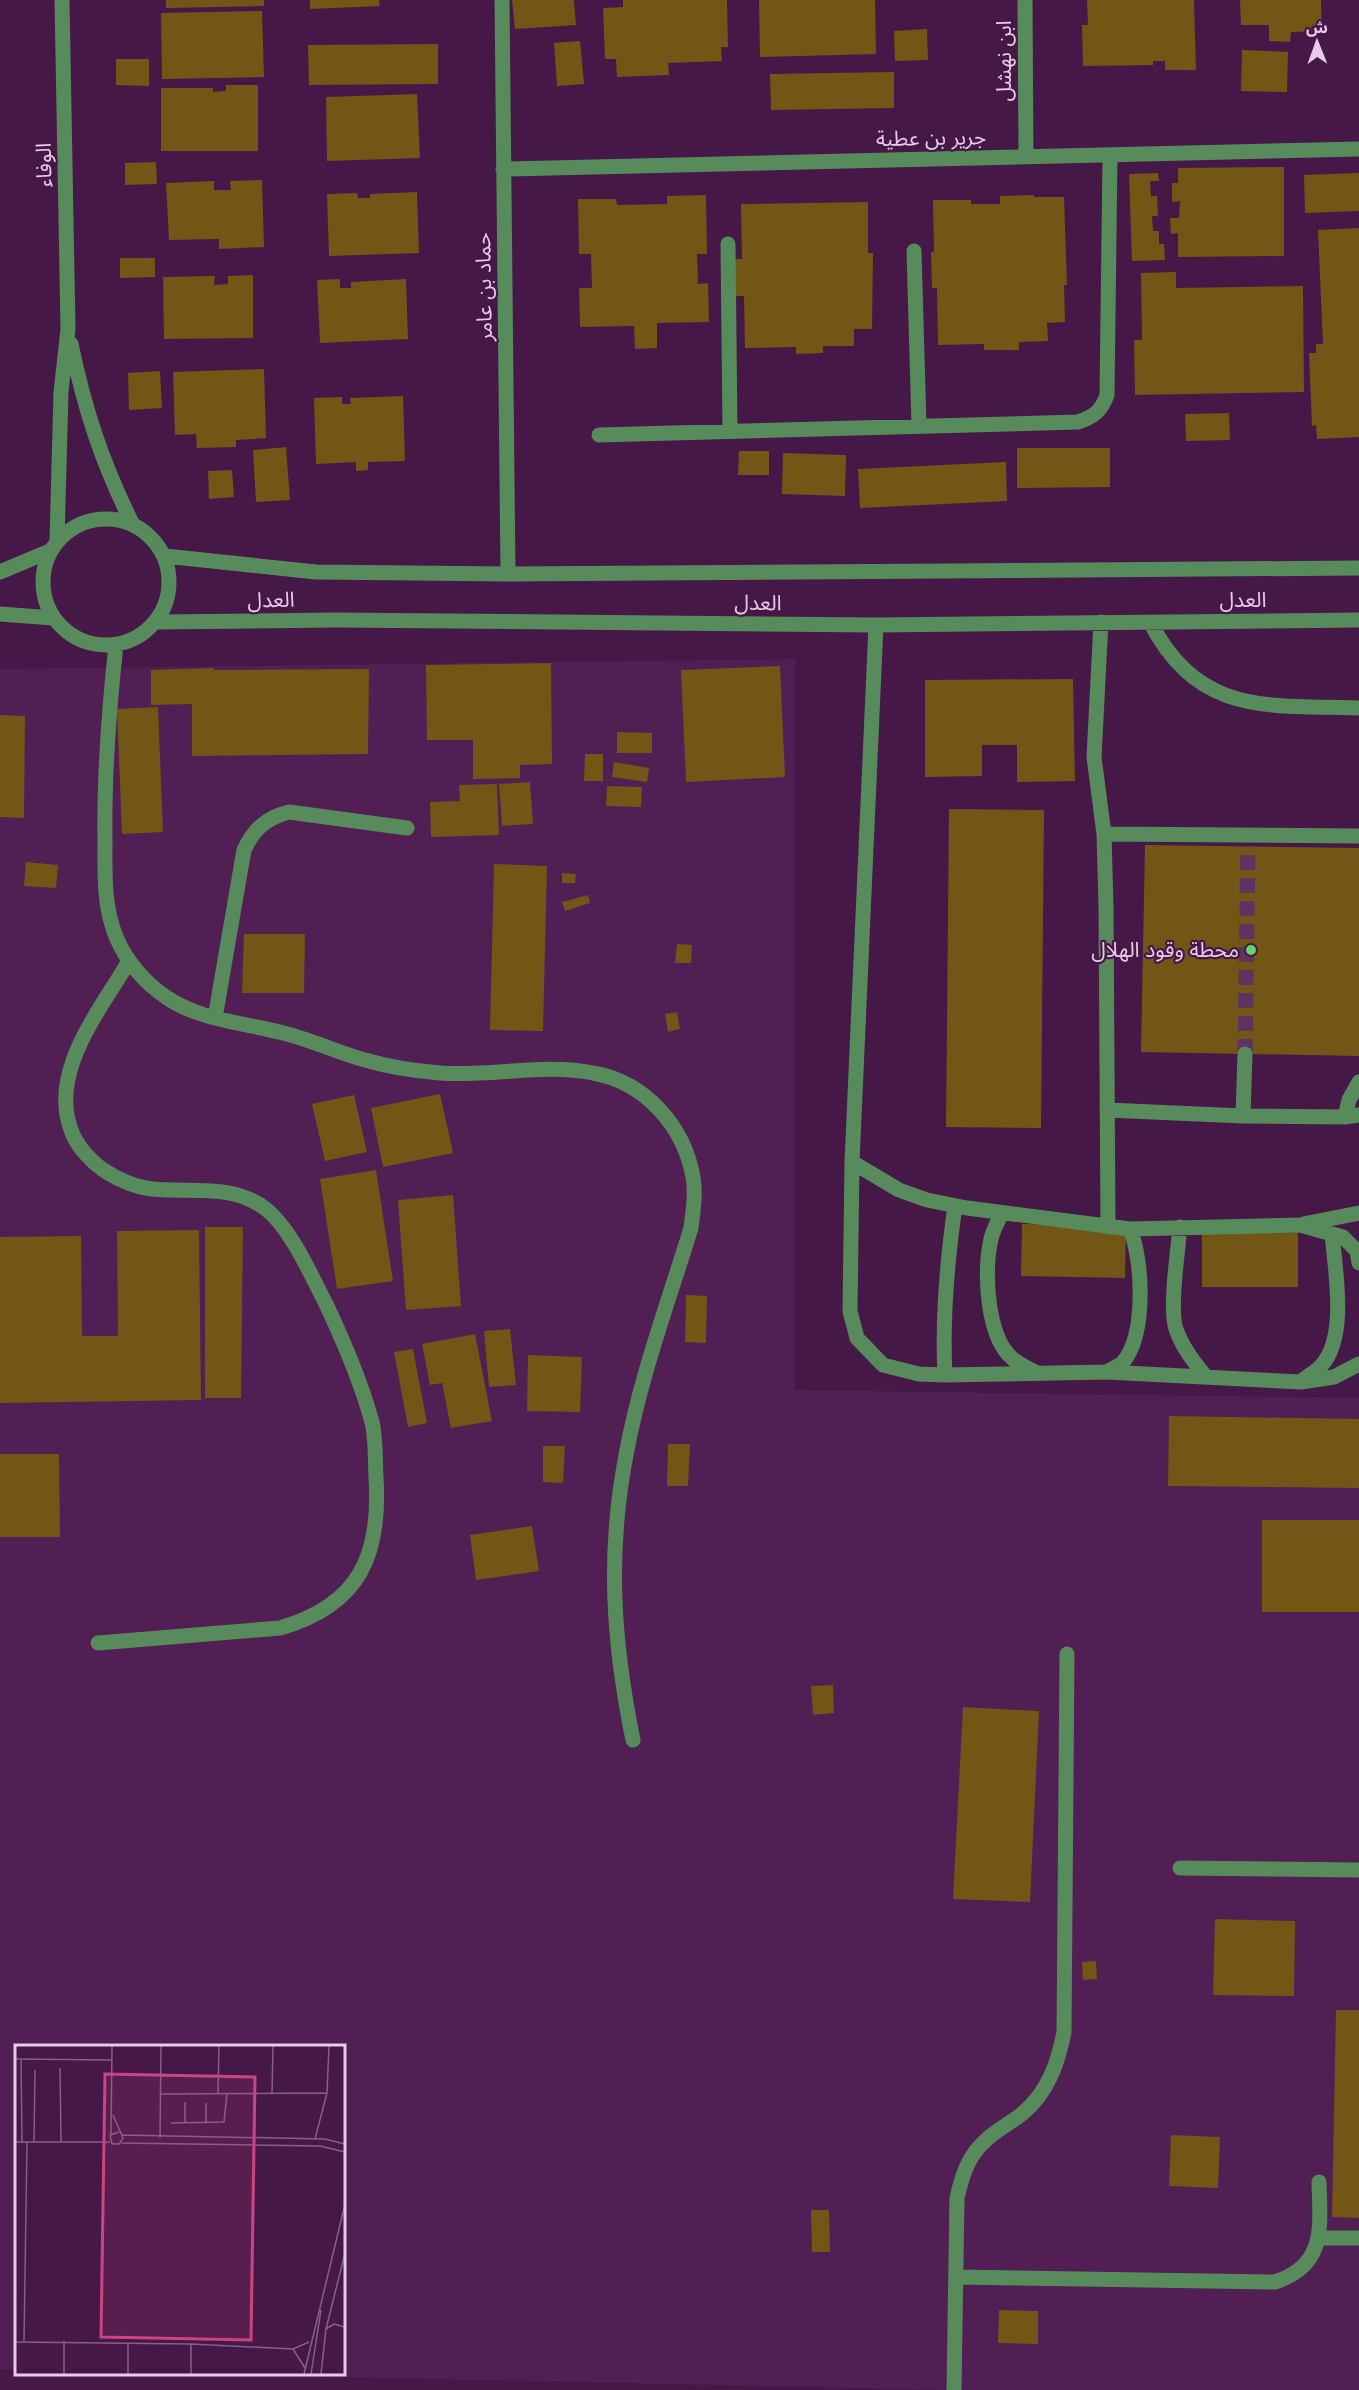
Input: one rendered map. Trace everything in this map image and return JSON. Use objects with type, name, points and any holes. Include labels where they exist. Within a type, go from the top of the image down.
[{"type":"street","name":"الوفاء","points":[[53,546],[68,329],[62,0]]},
{"type":"street","name":"حماد بن عامر","points":[[502,0],[508,574]]},
{"type":"street","name":"ابن نهشل","points":[[1024,0],[1026,157]]},
{"type":"street","name":"جرير بن عطية","points":[[503,170],[1359,149]]},
{"type":"street","points":[[599,435],[1078,422],[1097,413],[1104,405],[1107,395],[1110,156]]},
{"type":"street","points":[[728,244],[730,431]]},
{"type":"street","points":[[914,251],[919,426]]},
{"type":"street","name":"الوفاء","points":[[68,329],[81,392],[93,433],[113,484],[132,523]]},
{"type":"street","points":[[0,572],[53,546],[72,528],[92,520],[112,518],[132,523],[152,536],[165,556],[170,578],[167,602],[156,622],[138,637],[116,645],[92,644],[70,635],[53,618],[44,597],[43,574],[53,546]]},
{"type":"street","name":"العدل","points":[[165,556],[316,572],[508,574],[1359,568]]},
{"type":"street","points":[[0,614],[53,618]]},
{"type":"street","name":"العدل","points":[[156,622],[335,620],[876,625],[1359,620]]},
{"type":"street","points":[[1339,620],[1359,630]]},
{"type":"street","points":[[1150,621],[1162,645],[1179,665],[1198,681],[1222,695],[1248,703],[1274,706],[1359,708]]},
{"type":"street","points":[[1101,622],[1094,757],[1104,834],[1108,1227]]},
{"type":"street","points":[[876,625],[852,1162],[850,1311],[857,1338],[883,1365],[919,1374],[1106,1372],[1300,1382],[1334,1377],[1359,1364]]},
{"type":"street","points":[[116,645],[106,757],[105,894],[109,918],[118,940],[129,961],[147,981],[167,998],[190,1010],[215,1018],[289,1034],[363,1060],[404,1069],[443,1073],[568,1070],[594,1073],[619,1081],[642,1094],[661,1111],[677,1132],[687,1154],[693,1178],[691,1228],[638,1402],[626,1454],[617,1520],[614,1563],[615,1623],[621,1682],[633,1740]]},
{"type":"street","points":[[215,1018],[244,850],[252,835],[263,823],[289,812],[407,828]]},
{"type":"street","points":[[1104,834],[1249,841],[1359,836]]},
{"type":"street","points":[[98,1643],[280,1628],[303,1621],[324,1610],[342,1596],[358,1577],[370,1555],[376,1531],[378,1507],[372,1424],[357,1377],[339,1331],[317,1287],[276,1218],[252,1199],[237,1194],[220,1191],[150,1189],[119,1180],[92,1162],[73,1135],[65,1104],[68,1071],[81,1042],[129,961]]},
{"type":"street","points":[[1243,1116],[1245,1054]]},
{"type":"street","points":[[1107,1110],[1243,1116],[1352,1116],[1349,1100],[1359,1082]]},
{"type":"street","points":[[852,1162],[899,1190],[927,1200],[955,1206],[1108,1227],[1130,1229],[1300,1225],[1359,1213]]},
{"type":"street","points":[[945,1375],[943,1339],[949,1248],[955,1206]]},
{"type":"street","points":[[1002,1213],[991,1239],[988,1284],[994,1331],[999,1343],[1013,1359],[1039,1374]]},
{"type":"street","points":[[1300,1225],[1343,1238],[1357,1251],[1359,1263]]},
{"type":"street","points":[[1180,1227],[1175,1289],[1175,1328],[1187,1353],[1206,1377]]},
{"type":"street","points":[[1106,1372],[1123,1363],[1131,1347],[1139,1318],[1139,1268],[1136,1242],[1130,1229]]},
{"type":"street","points":[[1300,1382],[1322,1365],[1332,1345],[1338,1311],[1332,1234]]},
{"type":"street","points":[[954,2390],[957,2198],[961,2177],[971,2158],[985,2140],[1024,2113],[1039,2096],[1052,2076],[1060,2055],[1064,2032],[1067,1654]]},
{"type":"street","points":[[1180,1868],[1359,1870]]},
{"type":"street","points":[[956,2277],[1275,2282],[1291,2277],[1313,2254],[1319,2238],[1319,2182]]},
{"type":"street","points":[[1319,2238],[1359,2238]]},
{"type":"shaded area","points":[[795,659],[795,1390],[1359,1398],[1359,2390],[951,2390],[245,2375],[345,2375],[345,2045],[15,2045],[15,2370],[0,2369],[0,669]]},
{"type":"building","points":[[166,0],[264,0],[264,6],[166,8]]},
{"type":"building","points":[[310,0],[379,0],[380,6],[310,9]]},
{"type":"building","points":[[512,0],[574,0],[576,25],[515,29]]},
{"type":"building","points":[[623,0],[727,0],[728,47],[721,47],[722,61],[668,63],[669,75],[617,77],[616,59],[605,59],[603,8],[623,7]]},
{"type":"building","points":[[759,0],[875,0],[876,54],[760,57]]},
{"type":"building","points":[[1087,0],[1194,0],[1196,70],[1165,70],[1165,61],[1153,61],[1153,65],[1083,66],[1082,25],[1088,25]]},
{"type":"building","points":[[1240,0],[1321,0],[1322,31],[1291,32],[1290,42],[1269,41],[1269,25],[1241,25]]},
{"type":"building","points":[[262,11],[264,77],[162,79],[161,13]]},
{"type":"building","points":[[927,29],[928,60],[895,61],[894,31]]},
{"type":"building","points":[[580,41],[584,84],[557,86],[554,43]]},
{"type":"building","points":[[438,44],[438,84],[309,85],[308,45]]},
{"type":"building","points":[[1242,50],[1288,52],[1287,92],[1241,91]]},
{"type":"building","points":[[116,59],[149,59],[149,86],[116,85]]},
{"type":"building","points":[[894,72],[894,108],[771,110],[770,74]]},
{"type":"building","points":[[226,85],[258,85],[258,151],[161,151],[161,88],[213,88],[213,92],[226,91]]},
{"type":"building","points":[[417,94],[420,158],[327,161],[326,97]]},
{"type":"building","points":[[156,162],[157,184],[125,185],[125,163]]},
{"type":"building","points":[[1284,167],[1284,256],[1178,257],[1178,233],[1171,234],[1170,218],[1179,218],[1180,201],[1172,202],[1172,183],[1178,183],[1178,168]]},
{"type":"building","points":[[1158,173],[1159,181],[1150,181],[1151,196],[1157,196],[1158,216],[1152,216],[1153,231],[1159,231],[1159,244],[1164,244],[1165,260],[1132,261],[1129,174]]},
{"type":"building","points":[[1359,173],[1359,211],[1305,213],[1304,175]]},
{"type":"building","points":[[262,180],[264,247],[219,249],[219,239],[169,240],[166,183],[214,181],[214,190],[231,190],[230,181]]},
{"type":"building","points":[[417,192],[419,253],[329,256],[327,194],[357,193],[358,198],[370,198],[370,194]]},
{"type":"building","points":[[706,195],[707,254],[697,254],[698,284],[708,283],[709,322],[657,323],[657,348],[635,349],[634,326],[580,327],[579,288],[592,288],[591,254],[579,254],[578,199],[616,199],[617,205],[667,204],[667,196]]},
{"type":"building","points":[[1034,195],[1034,197],[1064,197],[1067,285],[1064,285],[1065,322],[1047,323],[1048,341],[1019,342],[1019,350],[984,350],[984,344],[938,345],[937,288],[932,288],[933,200],[971,200],[971,204],[1000,204],[1000,196]]},
{"type":"building","points":[[868,202],[868,253],[873,253],[872,329],[854,329],[854,346],[823,346],[823,353],[796,354],[796,347],[745,348],[744,296],[735,296],[735,259],[742,259],[741,204]]},
{"type":"building","points":[[1359,228],[1359,437],[1317,439],[1316,425],[1312,426],[1309,353],[1316,353],[1316,344],[1323,344],[1318,230]]},
{"type":"building","points":[[120,258],[155,258],[155,277],[120,278]]},
{"type":"building","points":[[1176,272],[1176,288],[1303,286],[1304,392],[1135,395],[1134,340],[1142,340],[1141,273]]},
{"type":"building","points":[[253,275],[253,338],[164,339],[163,277],[215,276],[214,285],[228,284],[228,276]]},
{"type":"building","points":[[340,279],[340,288],[351,288],[351,282],[406,279],[408,339],[320,343],[317,280]]},
{"type":"building","points":[[264,369],[266,438],[236,440],[236,447],[197,448],[196,434],[175,435],[173,372]]},
{"type":"building","points":[[160,371],[162,408],[129,410],[128,373]]},
{"type":"building","points":[[403,396],[405,461],[368,462],[368,470],[356,471],[356,462],[316,464],[314,398],[342,397],[342,404],[351,404],[350,398]]},
{"type":"building","points":[[1229,413],[1230,440],[1186,441],[1185,414]]},
{"type":"building","points":[[286,447],[290,500],[256,502],[253,450]]},
{"type":"building","points":[[1017,448],[1110,448],[1110,487],[1017,488]]},
{"type":"building","points":[[739,451],[769,451],[769,475],[738,475]]},
{"type":"building","points":[[783,453],[846,455],[845,496],[782,494]]},
{"type":"building","points":[[1006,462],[1007,501],[860,508],[858,469]]},
{"type":"building","points":[[232,470],[234,497],[209,499],[208,471]]},
{"type":"building","points":[[551,663],[552,764],[520,765],[520,778],[473,779],[473,740],[427,740],[426,665]]},
{"type":"building","points":[[780,666],[785,777],[686,782],[681,670]]},
{"type":"building","points":[[214,668],[214,670],[369,669],[368,754],[192,756],[192,704],[151,705],[151,670]]},
{"type":"building","points":[[1073,679],[1075,781],[1017,782],[1017,745],[982,745],[982,776],[925,777],[925,680]]},
{"type":"building","points":[[158,707],[163,832],[122,834],[117,709]]},
{"type":"building","points":[[0,715],[25,716],[24,818],[0,817]]},
{"type":"building","points":[[617,732],[652,733],[652,753],[617,753]]},
{"type":"building","points":[[585,754],[603,754],[603,781],[584,781]]},
{"type":"building","points":[[614,762],[649,768],[647,782],[612,777]]},
{"type":"building","points":[[530,782],[533,824],[502,826],[499,784]]},
{"type":"building","points":[[497,784],[499,835],[431,837],[430,802],[460,801],[459,785]]},
{"type":"building","points":[[607,786],[642,787],[641,807],[606,806]]},
{"type":"building","points":[[949,809],[1044,810],[1041,1128],[946,1127]]},
{"type":"building","name":"محطة وقود الهلال","points":[[1145,845],[1359,848],[1359,1056],[1141,1052]]},
{"type":"building","points":[[26,862],[58,865],[56,888],[24,886]]},
{"type":"building","points":[[494,864],[547,866],[543,1031],[490,1030]]},
{"type":"building","points":[[562,873],[576,874],[575,883],[562,883]]},
{"type":"building","points":[[588,895],[590,903],[565,911],[562,902]]},
{"type":"building","points":[[244,934],[305,934],[304,993],[242,993]]},
{"type":"building","points":[[677,944],[692,945],[691,963],[675,963]]},
{"type":"building","points":[[677,1012],[680,1029],[668,1032],[665,1014]]},
{"type":"building","points":[[440,1094],[453,1153],[383,1167],[371,1108]]},
{"type":"building","points":[[354,1095],[367,1152],[325,1161],[312,1104]]},
{"type":"building","points":[[376,1170],[393,1281],[337,1289],[320,1179]]},
{"type":"building","points":[[453,1195],[461,1306],[406,1310],[398,1200]]},
{"type":"building","points":[[1022,1224],[1126,1226],[1125,1278],[1021,1276]]},
{"type":"building","points":[[205,1227],[243,1227],[241,1398],[205,1398]]},
{"type":"building","points":[[199,1230],[201,1400],[0,1403],[0,1237],[81,1236],[82,1336],[118,1336],[117,1231]]},
{"type":"building","points":[[1202,1233],[1298,1233],[1298,1287],[1202,1287]]},
{"type":"building","points":[[686,1295],[707,1296],[706,1343],[685,1342]]},
{"type":"building","points":[[510,1329],[516,1385],[489,1387],[484,1331]]},
{"type":"building","points":[[475,1334],[492,1421],[451,1428],[442,1383],[430,1385],[422,1344]]},
{"type":"building","points":[[413,1349],[427,1423],[408,1427],[394,1352]]},
{"type":"building","points":[[528,1355],[582,1357],[580,1412],[527,1411]]},
{"type":"building","points":[[1169,1416],[1359,1419],[1359,1488],[1168,1486]]},
{"type":"building","points":[[668,1444],[690,1444],[688,1486],[667,1486]]},
{"type":"building","points":[[543,1446],[565,1446],[563,1483],[543,1482]]},
{"type":"building","points":[[0,1454],[59,1454],[60,1537],[0,1537]]},
{"type":"building","points":[[1262,1520],[1359,1520],[1359,1612],[1262,1612]]},
{"type":"building","points":[[532,1526],[539,1571],[476,1580],[470,1535]]},
{"type":"building","points":[[833,1685],[834,1713],[813,1715],[811,1686]]},
{"type":"building","points":[[963,1707],[1039,1711],[1030,1902],[953,1899]]},
{"type":"building","points":[[1215,1919],[1295,1921],[1294,1996],[1213,1995]]},
{"type":"building","points":[[1096,1961],[1097,1979],[1083,1980],[1082,1962]]},
{"type":"building","points":[[1336,2010],[1359,2010],[1359,2218],[1332,2217]]},
{"type":"building","points":[[1171,2135],[1220,2137],[1218,2188],[1169,2186]]},
{"type":"building","points":[[811,2210],[829,2210],[830,2252],[812,2252]]},
{"type":"building","points":[[999,2310],[1038,2311],[1038,2344],[998,2343]]},
{"type":"tunnel","points":[[1245,1054],[1248,846]]},
{"type":"place","name":"محطة وقود الهلال","points":[[1251,950]]}]
